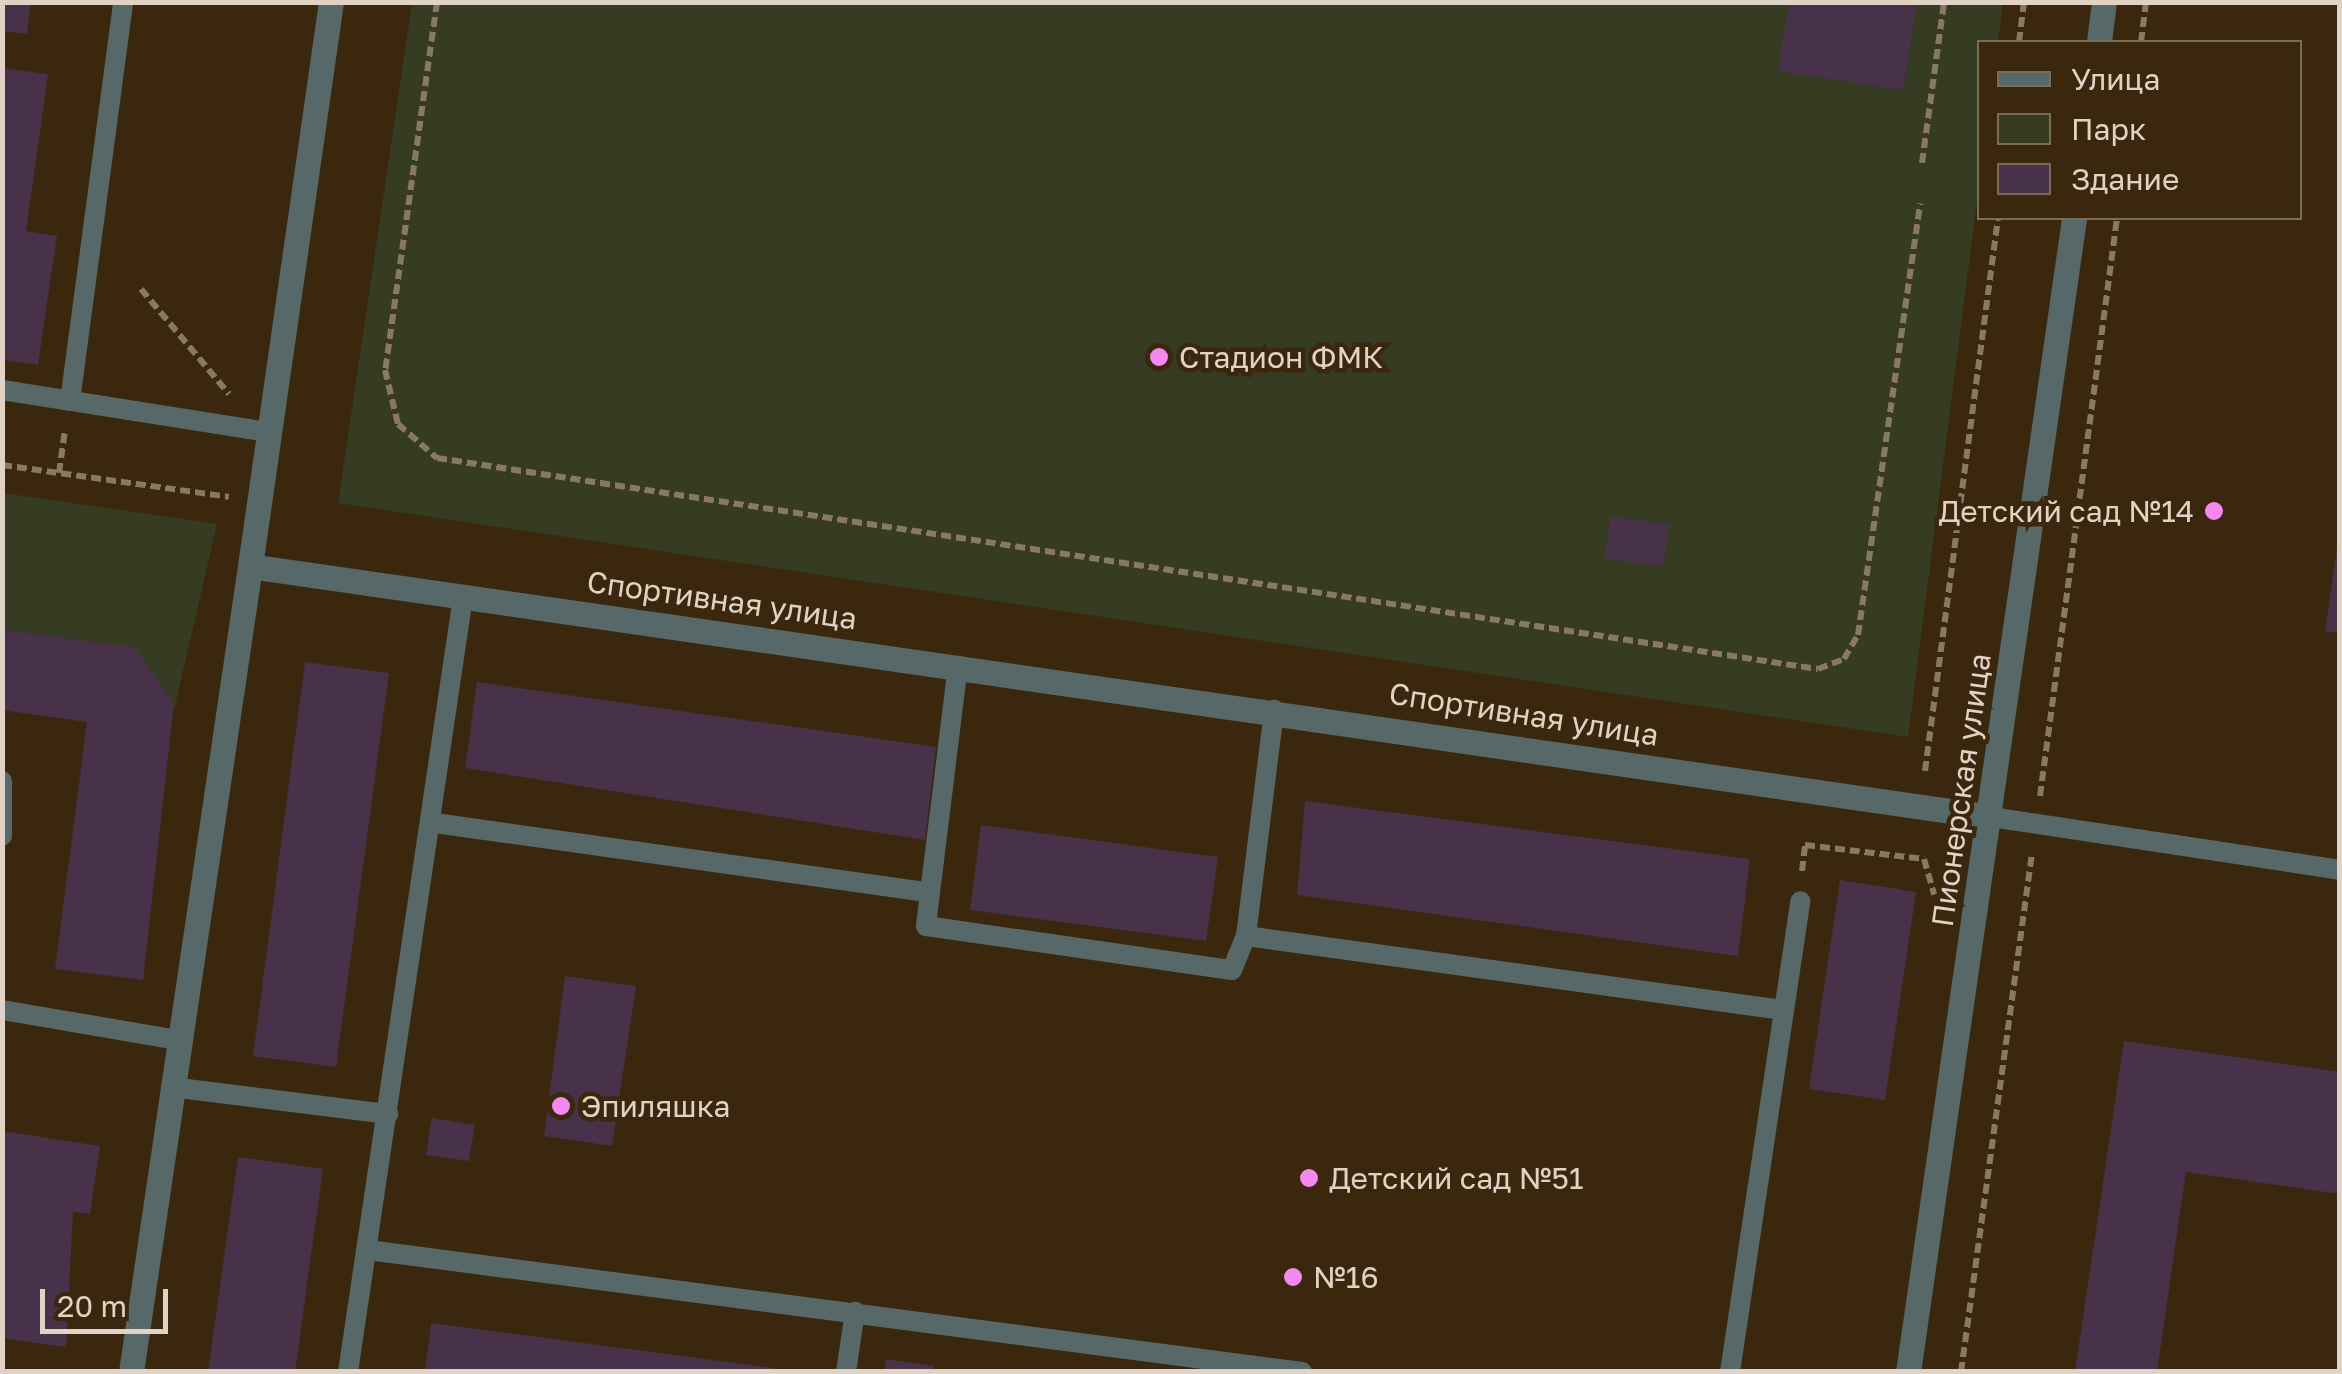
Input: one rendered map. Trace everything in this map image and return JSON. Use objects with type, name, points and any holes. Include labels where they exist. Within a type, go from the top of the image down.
[{"type":"street","points":[[131,1372],[331,2]]},
{"type":"street","points":[[2099,40],[2104,2]]},
{"type":"street","name":"Пионерская улица","points":[[1908,1372],[1991,817],[2074,220]]},
{"type":"street","name":"Спортивная улица","points":[[250,566],[1274,710],[1991,817]]},
{"type":"lane","points":[[70,401],[123,2]]},
{"type":"lane","points":[[2,390],[267,422]]},
{"type":"lane","points":[[348,1372],[435,823],[463,597]]},
{"type":"lane","points":[[958,666],[926,926],[1232,970],[1246,936],[1274,710]]},
{"type":"lane","points":[[2,781],[2,836]]},
{"type":"lane","points":[[1991,817],[2340,870]]},
{"type":"lane","points":[[435,823],[930,892]]},
{"type":"lane","points":[[1730,1372],[1800,901]]},
{"type":"lane","points":[[1246,936],[1782,1010]]},
{"type":"lane","points":[[2,1010],[178,1040]]},
{"type":"lane","points":[[171,1087],[388,1114]]},
{"type":"lane","points":[[368,1250],[1302,1372]]},
{"type":"lane","points":[[846,1372],[855,1312]]},
{"type":"path","points":[[436,2],[385,370],[398,424],[437,458],[1818,670],[1844,659],[1858,636],[1920,203]]},
{"type":"path","points":[[1922,163],[1944,2]]},
{"type":"path","points":[[2019,40],[2024,2]]},
{"type":"path","points":[[2141,40],[2146,2]]},
{"type":"path","points":[[1931,772],[1998,220]]},
{"type":"path","points":[[141,288],[238,405],[267,422]]},
{"type":"path","points":[[59,473],[70,401]]},
{"type":"path","points":[[2,465],[256,501]]},
{"type":"path","points":[[1800,901],[1805,844],[1924,859],[1934,895]]},
{"type":"green space","name":"Стадион ФМК","points":[[412,3],[2003,3],[1998,40],[1977,40],[1977,202],[1908,737],[338,503]]},
{"type":"green space","points":[[3,493],[217,524],[174,710],[133,647],[3,629]]},
{"type":"building","points":[[2,2],[31,2],[27,34],[2,31]]},
{"type":"building","points":[[1789,2],[1917,2],[1903,90],[1778,71]]},
{"type":"building","points":[[2,68],[48,74],[26,231],[57,236],[38,365],[2,360]]},
{"type":"building","points":[[1611,516],[1669,525],[1663,567],[1604,558]]},
{"type":"building","points":[[2340,548],[2340,633],[2325,631]]},
{"type":"building","points":[[2,629],[134,647],[174,703],[143,980],[55,969],[87,722],[2,710]]},
{"type":"building","points":[[305,662],[389,673],[336,1067],[253,1056]]},
{"type":"building","points":[[477,682],[936,747],[925,840],[465,768]]},
{"type":"building","points":[[1305,801],[1750,859],[1738,956],[1297,895]]},
{"type":"building","points":[[981,825],[1218,857],[1206,941],[970,910]]},
{"type":"building","points":[[1840,880],[1916,892],[1885,1100],[1809,1089]]},
{"type":"building","points":[[565,976],[636,986],[612,1146],[544,1136]]},
{"type":"building","points":[[2124,1041],[2340,1072],[2340,1194],[2186,1172],[2157,1372],[2075,1372]]},
{"type":"building","points":[[432,1118],[475,1125],[469,1161],[426,1155]]},
{"type":"building","points":[[2,1131],[100,1146],[90,1214],[73,1212],[66,1347],[2,1338]]},
{"type":"building","points":[[238,1157],[323,1169],[295,1372],[208,1372]]},
{"type":"building","points":[[431,1323],[774,1368],[774,1372],[425,1372]]},
{"type":"building","points":[[886,1359],[934,1366],[933,1372],[885,1372]]},
{"type":"place","name":"Стадион ФМК","points":[[1159,357]]},
{"type":"place","name":"Детский сад №14","points":[[2214,511]]},
{"type":"place","name":"Эпиляшка","points":[[561,1106]]},
{"type":"place","name":"Детский сад №51","points":[[1309,1178]]},
{"type":"place","name":"№16","points":[[1293,1277]]}]
